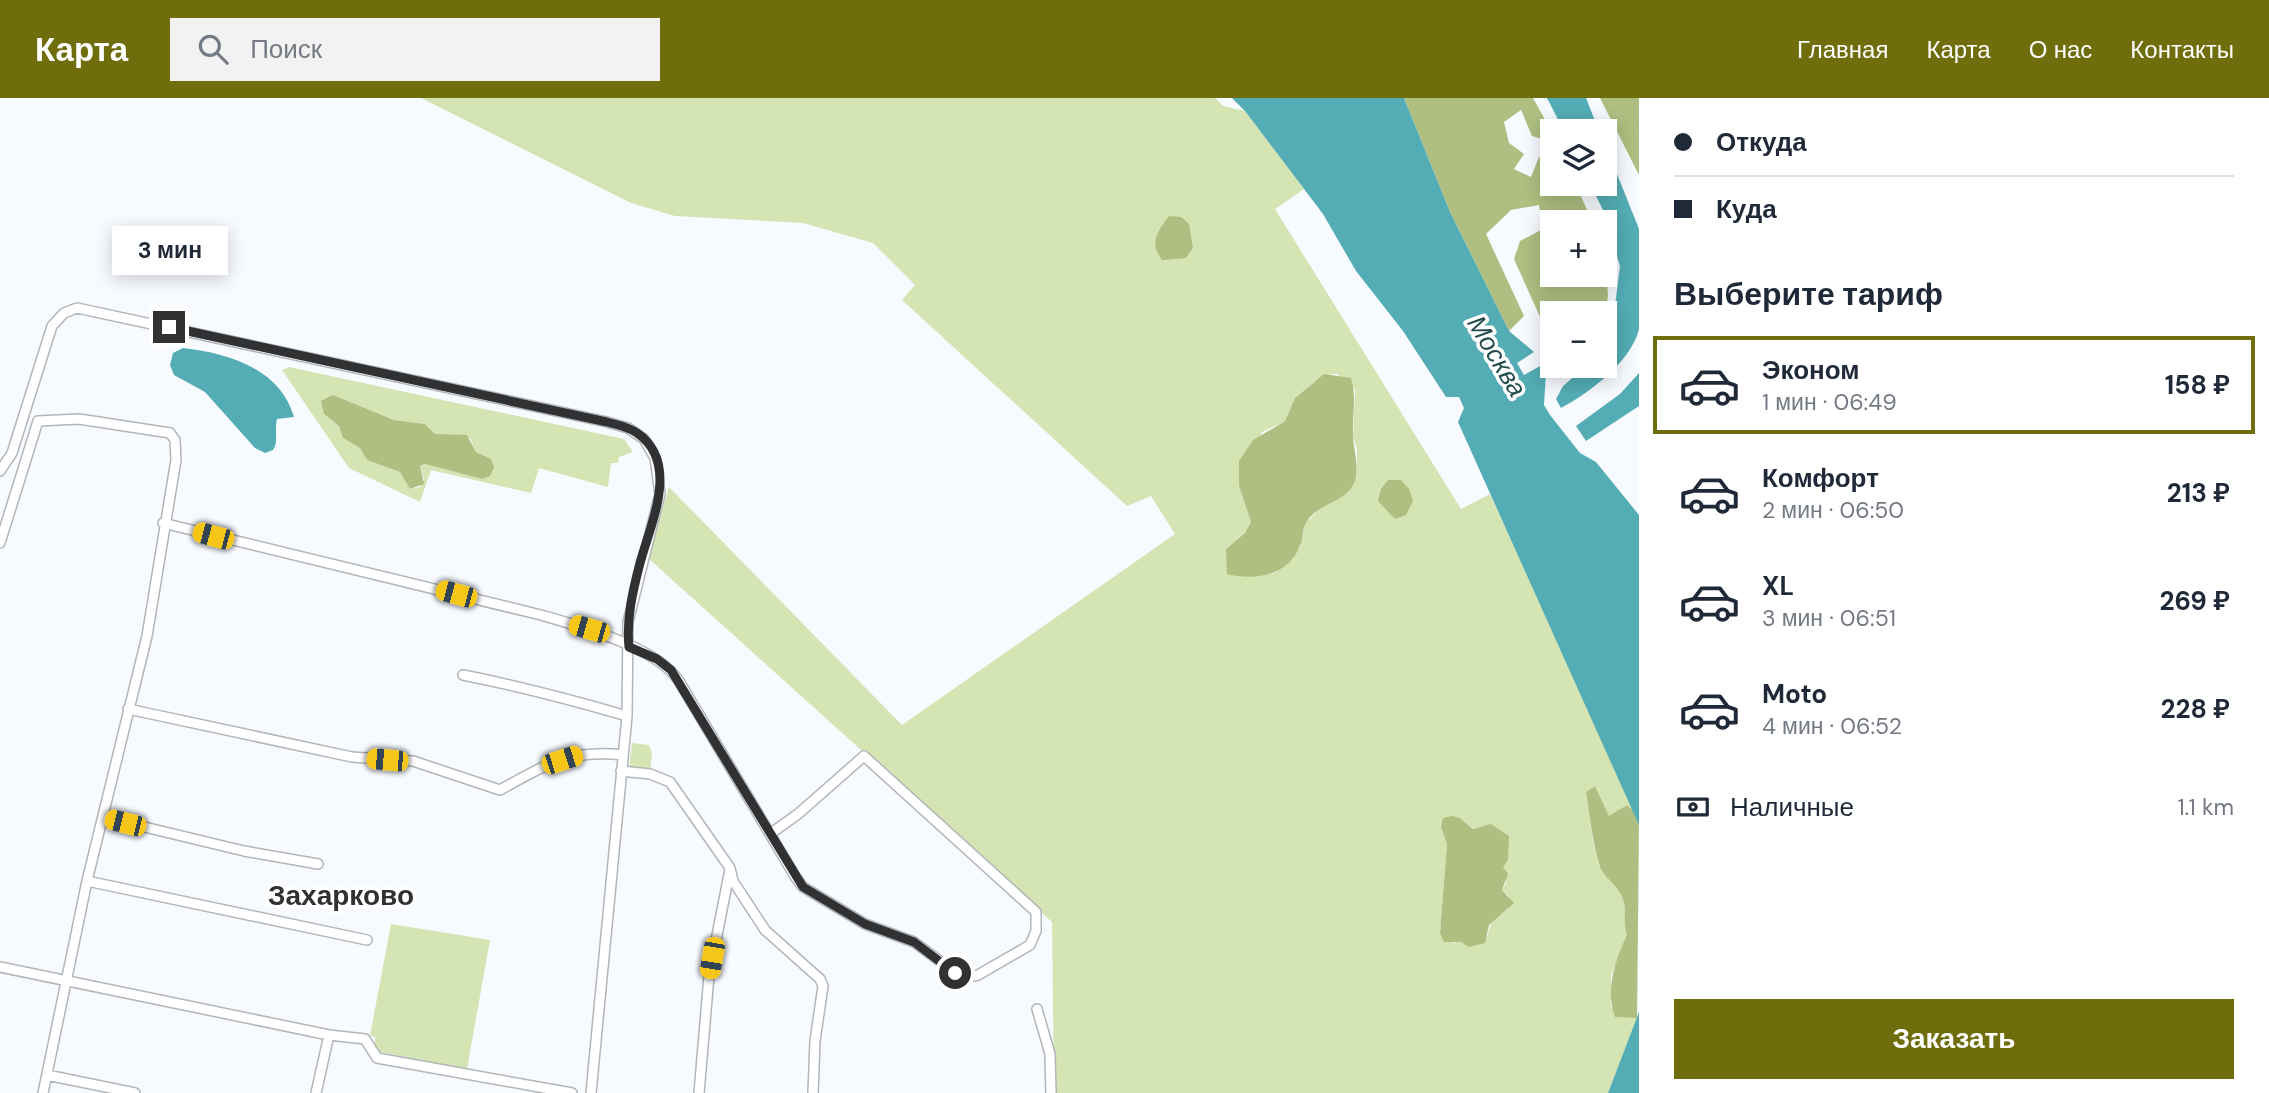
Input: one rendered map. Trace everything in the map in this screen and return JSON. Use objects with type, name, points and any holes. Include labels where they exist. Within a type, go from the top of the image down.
[{"type":"street","points":[[0,471],[12,453],[52,326],[64,313],[77,307],[607,422],[628,428],[645,439],[655,458],[660,484],[657,514],[641,562],[628,622],[627,716],[591,1093]]},
{"type":"street","points":[[0,543],[38,421],[79,419],[170,433],[175,440],[176,460],[163,523],[147,636],[87,881],[43,1093]]},
{"type":"street","points":[[163,523],[541,615],[589,629],[657,659],[671,670],[770,834],[803,887],[865,924],[914,942],[963,978],[989,969],[1030,946],[1033,940],[1037,912],[864,756],[798,814],[770,834]]},
{"type":"street","points":[[463,675],[516,685],[539,695],[572,699],[627,716]]},
{"type":"street","points":[[128,709],[352,757],[413,761],[500,790],[541,767],[583,753],[623,755]]},
{"type":"street","points":[[621,771],[650,774],[670,782],[730,868],[733,881],[765,930],[820,979],[822,986],[815,1041],[813,1093]]},
{"type":"street","points":[[103,817],[244,851],[318,864]]},
{"type":"street","points":[[699,1093],[709,976],[730,868]]},
{"type":"street","points":[[87,881],[367,940]]},
{"type":"street","points":[[0,967],[329,1035],[365,1039],[377,1058],[572,1093]]},
{"type":"street","points":[[1037,1009],[1050,1054],[1051,1093]]},
{"type":"street","points":[[316,1093],[329,1035]]},
{"type":"street","points":[[47,1075],[135,1093]]},
{"type":"green space","points":[[421,98],[1215,98],[1223,106],[1245,111],[1304,189],[1275,209],[1461,509],[1490,494],[1634,811],[1627,805],[1609,817],[1595,786],[1586,792],[1600,867],[1616,887],[1625,907],[1628,935],[1611,975],[1611,1007],[1637,1018],[1608,1093],[1054,1093],[1052,922],[648,558],[669,487],[902,725],[1175,534],[1151,496],[1127,506],[902,300],[915,285],[873,243],[803,223],[675,216],[631,203]],"holes":[[[1337,374],[1355,389],[1353,438],[1357,449],[1357,474],[1343,496],[1322,506],[1305,524],[1300,548],[1275,573],[1263,574],[1226,549],[1245,533],[1251,522],[1239,486],[1262,432],[1285,421],[1295,398],[1314,382],[1324,375]],[[1460,818],[1474,829],[1492,827],[1509,836],[1503,867],[1506,883],[1502,890],[1509,896],[1508,909],[1494,919],[1488,935],[1453,943],[1440,933],[1447,844],[1441,827]]]},
{"type":"green space","points":[[1404,98],[1533,98],[1545,119],[1540,119],[1540,138],[1532,136],[1521,110],[1504,122],[1509,143],[1524,154],[1514,169],[1531,177],[1540,157],[1540,196],[1581,196],[1587,210],[1540,211],[1539,205],[1511,210],[1486,234],[1524,316],[1509,331],[1450,212]]},
{"type":"green space","points":[[1600,98],[1639,98],[1639,175],[1617,132],[1617,119],[1611,119]]},
{"type":"green space","points":[[1169,216],[1181,217],[1189,224],[1193,248],[1186,258],[1162,260],[1158,254],[1156,238]]},
{"type":"green space","points":[[1540,231],[1540,287],[1607,287],[1607,301],[1540,301],[1540,317],[1514,259],[1520,241]]},
{"type":"green space","points":[[289,367],[624,439],[633,452],[619,457],[618,463],[611,463],[608,487],[539,468],[531,493],[431,470],[420,502],[349,468],[282,370]],"holes":[[[333,395],[394,420],[425,424],[435,434],[470,438],[476,452],[491,459],[482,479],[425,464],[420,466],[424,479],[420,487],[410,489],[400,472],[367,460],[360,448],[343,438],[339,426],[324,414]]]},
{"type":"green space","points":[[1324,374],[1351,378],[1357,468],[1354,483],[1343,496],[1308,519],[1295,556],[1279,570],[1249,577],[1227,574],[1226,549],[1245,533],[1251,522],[1239,486],[1239,461],[1253,440],[1285,421],[1295,398]]},
{"type":"green space","points":[[333,395],[394,420],[425,424],[435,434],[467,435],[476,452],[491,459],[494,467],[490,476],[482,479],[425,464],[420,466],[424,484],[410,489],[400,472],[367,460],[360,448],[343,438],[339,426],[324,414],[321,401]]},
{"type":"green space","points":[[1388,480],[1401,480],[1409,489],[1413,501],[1406,515],[1395,519],[1378,501],[1381,489]]},
{"type":"green space","points":[[632,743],[649,745],[652,753],[650,772],[629,769]]},
{"type":"green space","points":[[1595,786],[1609,816],[1627,805],[1634,811],[1639,825],[1637,1018],[1615,1017],[1612,1007],[1613,975],[1627,935],[1625,907],[1616,887],[1600,867],[1595,848],[1586,792]]},
{"type":"green space","points":[[1443,818],[1460,818],[1473,829],[1491,824],[1509,836],[1508,860],[1503,867],[1508,874],[1502,890],[1514,903],[1489,925],[1485,943],[1469,947],[1461,942],[1444,942],[1440,933],[1447,844],[1441,827]]},
{"type":"green space","points":[[391,924],[490,940],[467,1069],[375,1051],[375,1037],[370,1036]]},
{"type":"water","name":"Москва","points":[[1232,98],[1404,98],[1450,212],[1509,331],[1534,352],[1517,363],[1524,375],[1540,366],[1540,378],[1546,378],[1544,405],[1550,415],[1580,453],[1596,462],[1639,515],[1639,825],[1458,422],[1464,408],[1459,397],[1446,397],[1403,331],[1356,271],[1323,214],[1245,111]]},
{"type":"water","points":[[1547,98],[1586,98],[1594,119],[1558,119]]},
{"type":"water","points":[[1617,174],[1639,229],[1639,329],[1617,366],[1616,301],[1620,266],[1617,256],[1617,210],[1603,210],[1596,196],[1617,196]]},
{"type":"water","points":[[183,348],[234,359],[250,366],[277,386],[294,417],[277,419],[273,450],[265,453],[255,448],[205,392],[174,375],[170,365],[173,353]]},
{"type":"water","points":[[1639,373],[1639,406],[1586,441],[1576,426],[1620,394]]},
{"type":"water","points":[[1572,378],[1604,378],[1561,408],[1556,399],[1563,386]]},
{"type":"water","points":[[1639,1012],[1639,1093],[1608,1093]]},
{"type":"district","name":"Захарково","points":[[341,895]]},
{"type":"route","points":[[169,327],[607,422],[628,428],[645,439],[659,472],[660,494],[628,622],[629,647],[657,659],[671,670],[803,887],[865,924],[914,942],[955,973]]}]
